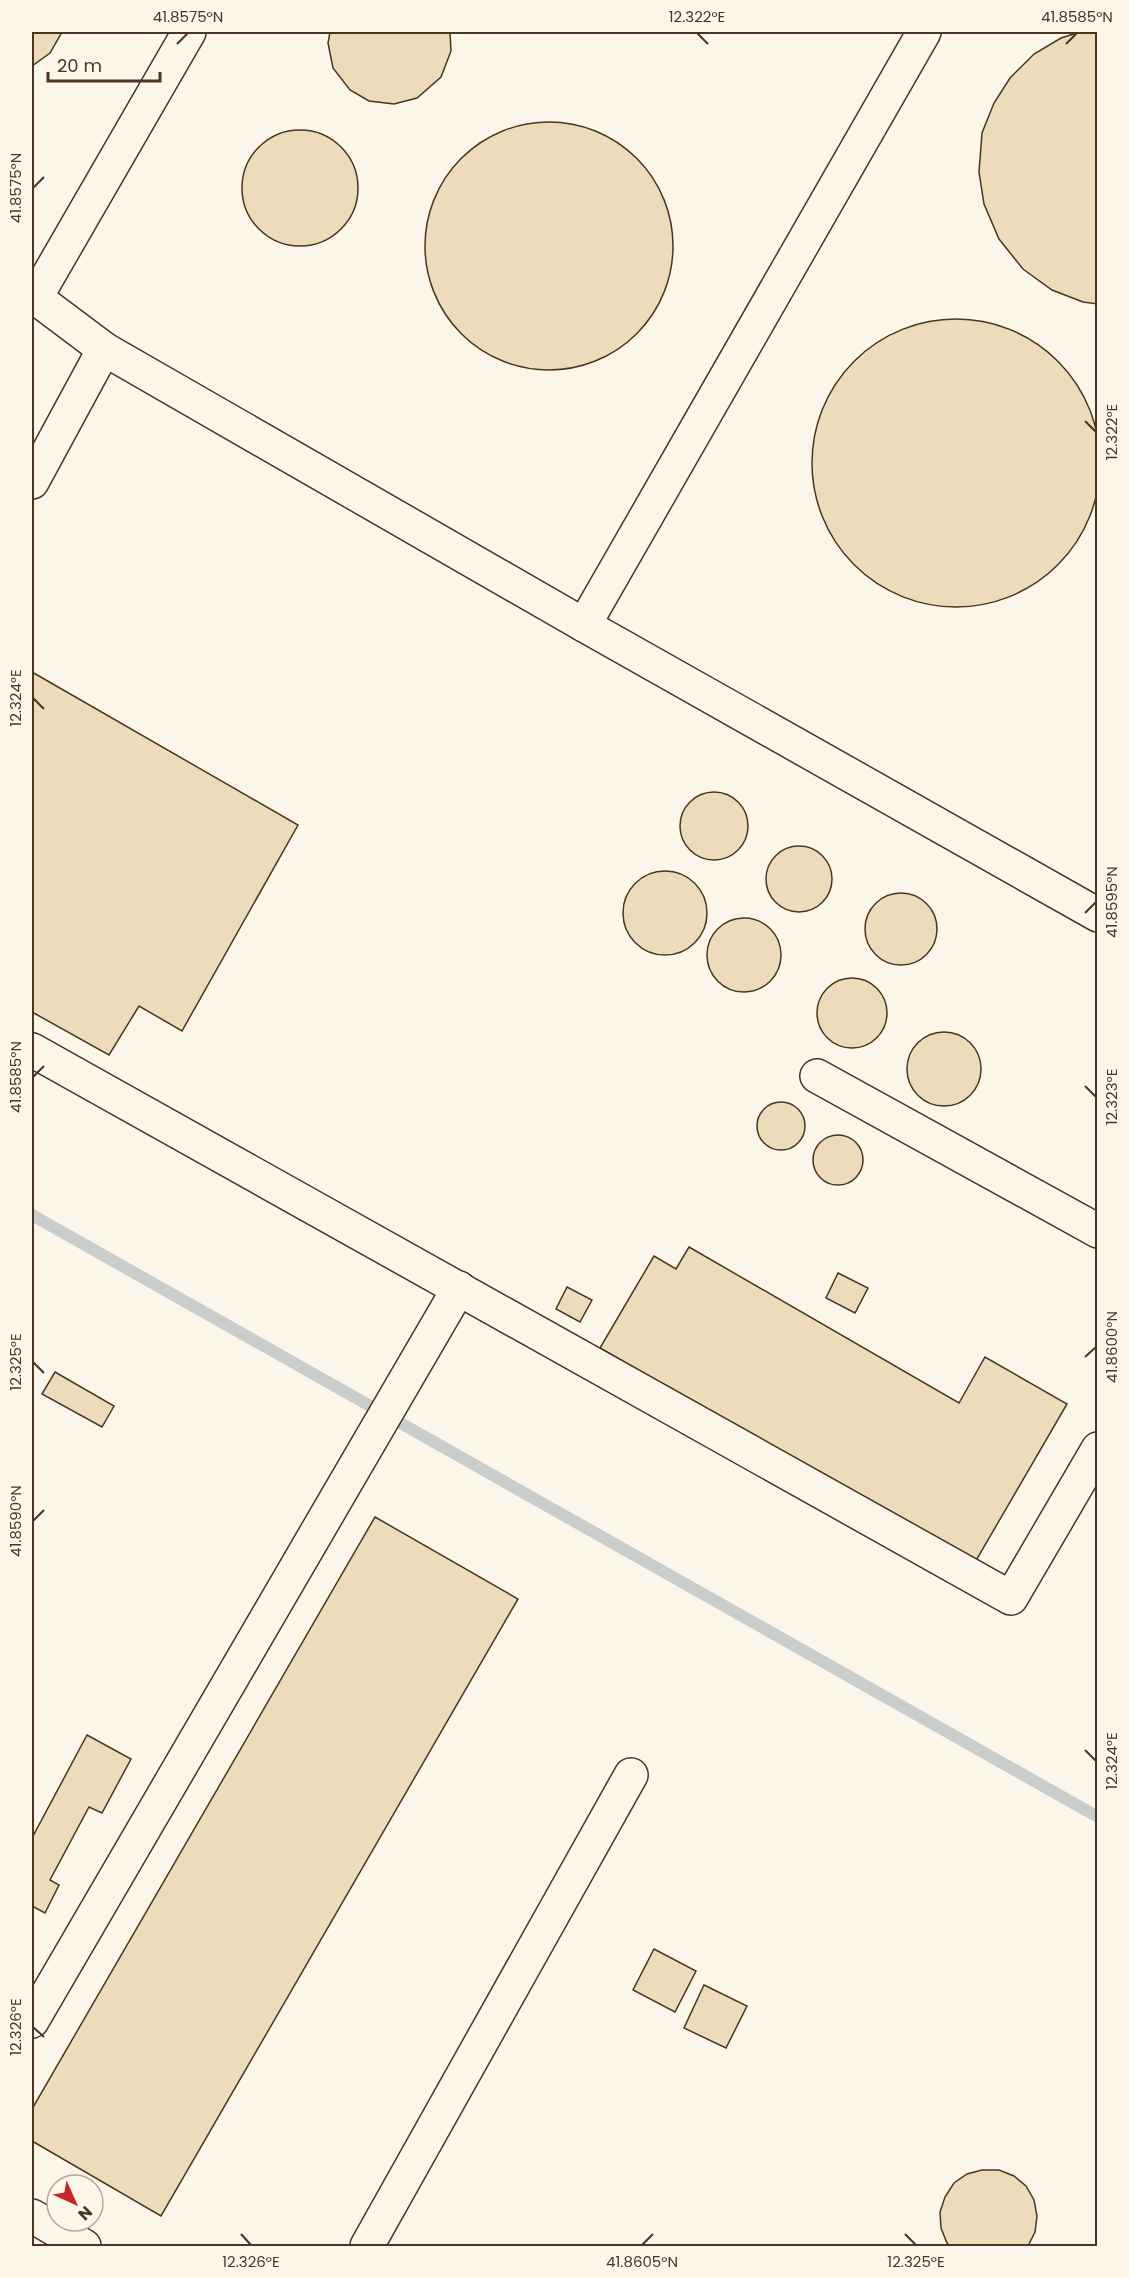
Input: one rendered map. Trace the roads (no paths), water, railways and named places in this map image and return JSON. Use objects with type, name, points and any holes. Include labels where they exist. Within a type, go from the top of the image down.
[{"type":"street","points":[[189,32],[34,296],[104,349],[584,626],[1098,915]]},
{"type":"street","points":[[584,626],[924,32]]},
{"type":"street","points":[[32,482],[104,349]]},
{"type":"street","points":[[32,1050],[1011,1598],[1098,1449]]},
{"type":"street","points":[[817,1076],[1098,1231]]},
{"type":"street","points":[[32,2021],[357,1467],[459,1288]]},
{"type":"street","points":[[367,2247],[631,1775]]},
{"type":"street","points":[[32,2216],[84,2247]]},
{"type":"waterway","points":[[32,1215],[1098,1817]]}]
